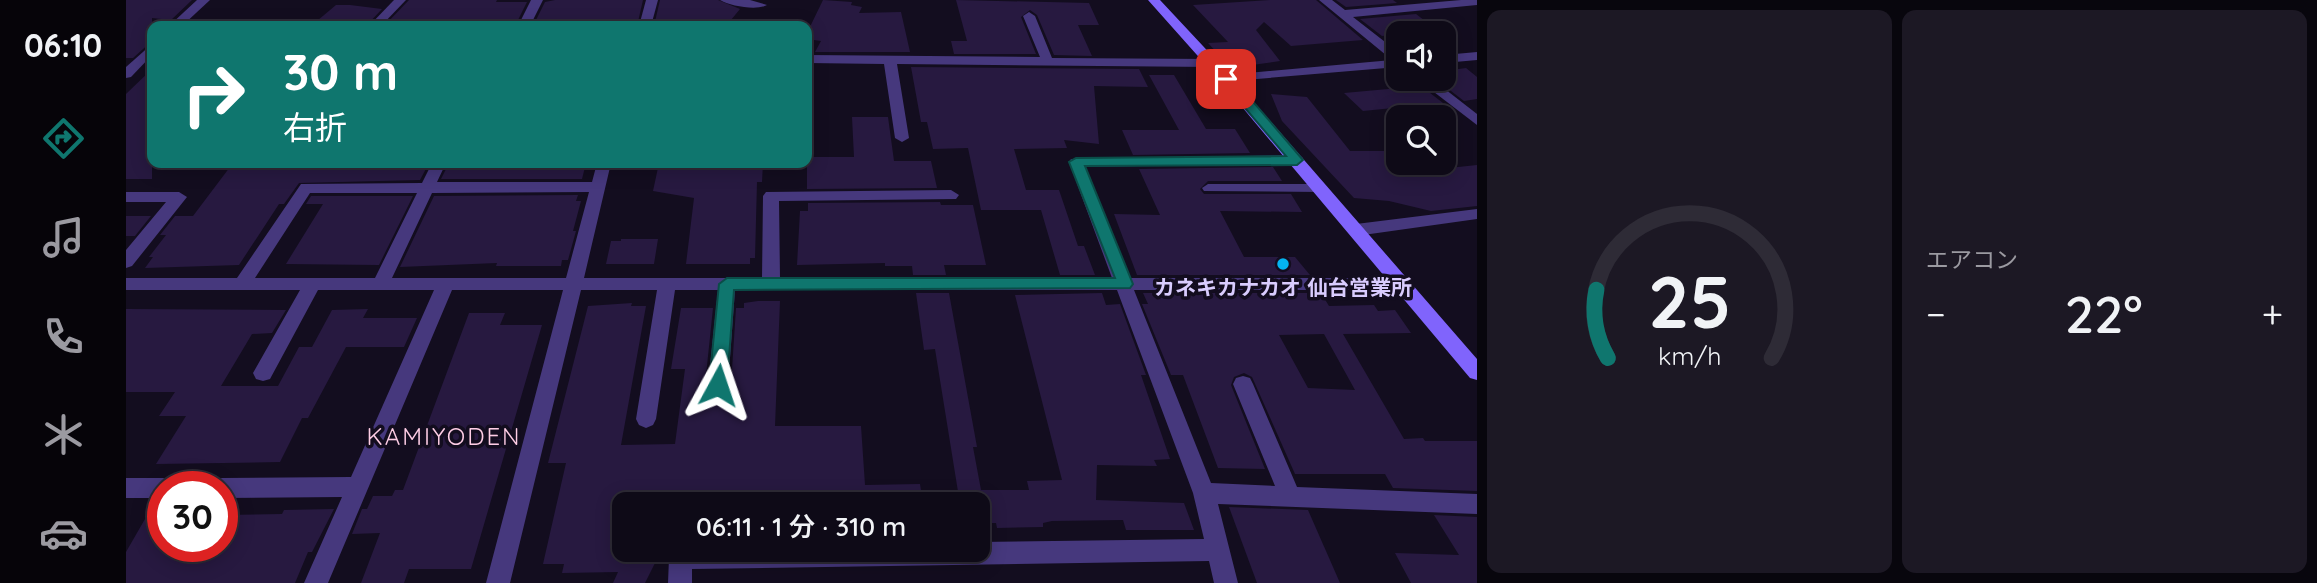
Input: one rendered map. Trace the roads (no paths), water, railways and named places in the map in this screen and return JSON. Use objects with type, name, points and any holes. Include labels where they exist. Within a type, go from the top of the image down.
[{"type":"main road","points":[[1154,0],[1297,160],[1477,372]]},
{"type":"street","points":[[181,21],[204,0]]},
{"type":"street","points":[[380,21],[400,0]]},
{"type":"street","points":[[526,21],[537,0]]},
{"type":"street","points":[[646,21],[652,0]]},
{"type":"street","points":[[726,0],[761,5]]},
{"type":"street","points":[[1325,0],[1386,51]]},
{"type":"street","points":[[1342,13],[1477,2]]},
{"type":"street","points":[[1029,16],[1047,60]]},
{"type":"street","points":[[126,74],[147,53]]},
{"type":"street","points":[[1456,58],[1477,56]]},
{"type":"street","points":[[812,59],[1212,63]]},
{"type":"street","points":[[890,59],[902,138]]},
{"type":"street","points":[[1226,79],[1386,62]]},
{"type":"street","points":[[1440,91],[1475,118]]},
{"type":"street","points":[[1226,583],[1203,493],[1076,162],[1297,160]]},
{"type":"street","points":[[380,284],[436,168]]},
{"type":"street","points":[[498,583],[603,168]]},
{"type":"street","points":[[242,284],[306,188],[597,187]]},
{"type":"street","points":[[771,284],[771,196],[951,195]]},
{"type":"street","points":[[126,197],[179,197],[126,262]]},
{"type":"street","points":[[1356,230],[1477,214]]},
{"type":"street","points":[[126,284],[1402,285]]},
{"type":"street","points":[[263,373],[313,284]]},
{"type":"street","points":[[316,583],[446,284]]},
{"type":"street","points":[[646,419],[667,284]]},
{"type":"street","points":[[718,385],[727,284]]},
{"type":"street","points":[[1243,384],[1290,496]]},
{"type":"street","points":[[238,488],[359,487]]},
{"type":"street","points":[[126,488],[147,488]]},
{"type":"street","points":[[1203,493],[1477,504]]},
{"type":"street","points":[[680,583],[681,558],[1219,550]]},
{"type":"lane","points":[[1208,188],[1321,188]]},
{"type":"place","name":"カネキカナカオ 仙台営業所","points":[[1283,264]]},
{"type":"district","name":"KAMIYODEN","points":[[444,437]]}]
